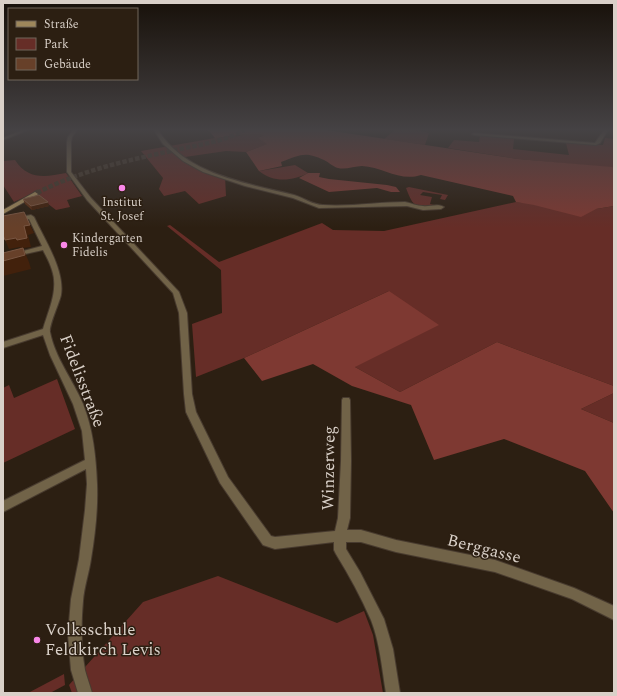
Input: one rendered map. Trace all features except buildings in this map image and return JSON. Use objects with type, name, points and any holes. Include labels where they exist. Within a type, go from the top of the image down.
[{"type":"main road","points":[[3,212],[35,194]]},
{"type":"street","name":"Berggasse","points":[[70,162],[70,172],[90,199],[172,288],[180,301],[183,314],[190,407],[206,445],[227,485],[267,541],[275,543],[340,536],[361,536],[396,546],[495,566],[574,594],[614,613]]},
{"type":"street","points":[[190,162],[205,171],[247,185],[295,196],[321,207],[407,204],[423,208],[442,207]]},
{"type":"street","name":"Fidelisstraße","points":[[3,222],[31,217],[46,247],[58,280],[57,295],[46,331],[54,355],[83,418],[87,431],[90,462],[91,510],[85,559],[77,599],[75,635],[78,670],[86,693]]},
{"type":"street","points":[[3,261],[14,255],[46,247]]},
{"type":"street","points":[[3,345],[46,331]]},
{"type":"street","name":"Winzerweg","points":[[340,536],[344,518],[346,400]]},
{"type":"street","points":[[3,507],[90,462]]},
{"type":"street","points":[[340,536],[340,550],[356,576],[377,619],[386,649],[393,693]]},
{"type":"green space","points":[[3,162],[17,162],[26,171],[38,176],[66,173],[82,196],[67,200],[70,207],[56,210],[35,194],[29,195],[14,202],[3,185]]},
{"type":"green space","points":[[150,162],[191,162],[198,167],[225,176],[226,196],[199,204],[185,191],[164,196],[159,189],[163,178]]},
{"type":"green space","points":[[555,162],[614,162],[614,168]]},
{"type":"green space","points":[[295,165],[308,173],[296,178],[283,180],[270,178],[259,171]]},
{"type":"green space","points":[[409,187],[448,195],[445,200],[440,199],[442,195],[423,192],[420,195],[432,197],[430,204],[438,206],[421,207],[414,204],[411,200],[406,188]]},
{"type":"green space","points":[[516,202],[596,209],[614,206],[614,386],[497,342],[400,392],[355,367],[389,291],[244,358],[196,377],[192,324],[222,313],[221,270],[167,226],[170,225],[219,262],[322,223],[333,230],[384,231]]},
{"type":"green space","points":[[57,379],[75,429],[3,463],[3,388],[9,385],[14,398]]},
{"type":"green space","points":[[614,393],[614,423],[581,409]]},
{"type":"green space","points":[[218,576],[337,623],[364,611],[373,635],[383,693],[72,693],[69,685],[143,602]]},
{"type":"green space","points":[[64,674],[65,685],[50,693],[28,693]]},
{"type":"shaded area","points":[[253,162],[281,162],[282,166],[259,171]]},
{"type":"shaded area","points":[[328,162],[559,162],[612,167],[614,168],[614,206],[596,209],[581,217],[516,202],[513,196],[421,175],[406,177],[362,166],[344,169],[334,167]]},
{"type":"shaded area","points":[[308,173],[320,173],[319,177],[329,179],[387,185],[396,187],[400,192],[391,192],[377,188],[329,192],[299,178]]},
{"type":"shaded area","points":[[389,291],[439,325],[355,367],[400,392],[497,342],[614,386],[614,393],[581,409],[614,423],[614,513],[585,471],[504,439],[434,460],[411,405],[352,386],[313,364],[262,381],[244,358]]},
{"type":"tunnel","points":[[35,194],[69,179],[123,162]]},
{"type":"place","name":"Institut St. Josef","points":[[122,188]]},
{"type":"place","name":"Kindergarten Fidelis","points":[[64,245]]},
{"type":"place","name":"Volksschule Feldkirch Levis","points":[[37,640]]}]
